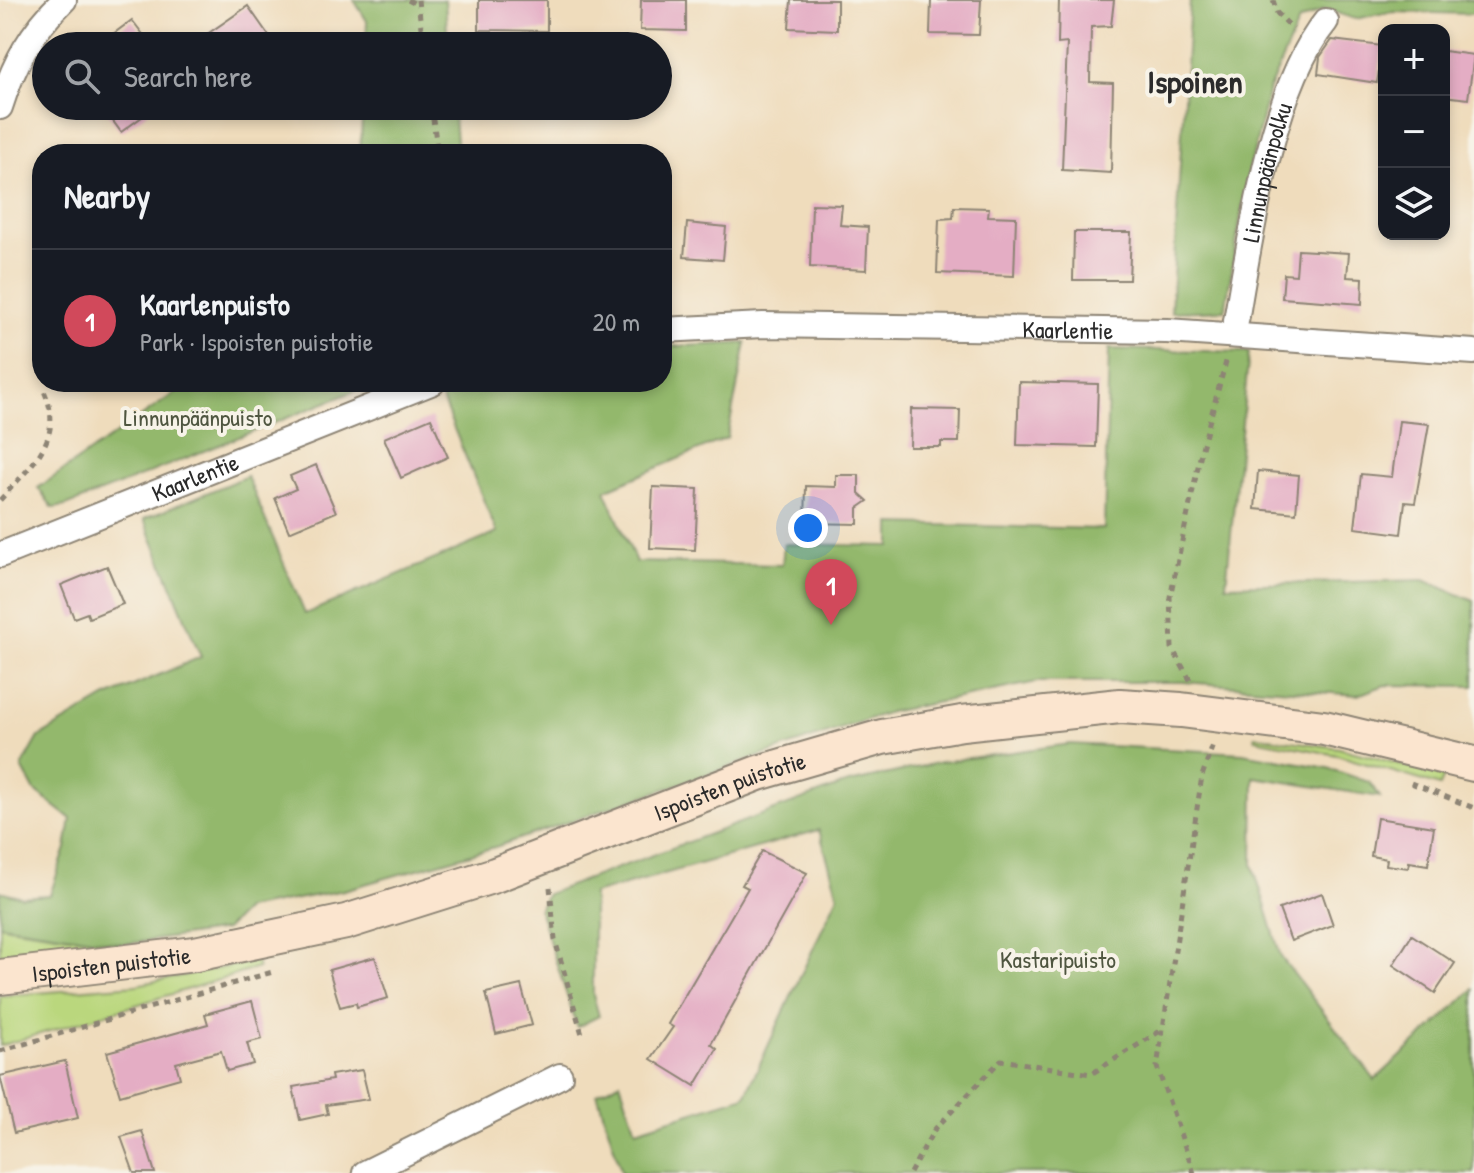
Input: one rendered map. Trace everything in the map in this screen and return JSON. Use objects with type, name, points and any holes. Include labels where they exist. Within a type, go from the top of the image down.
[{"type":"main road","name":"Ispoisten puistotie","points":[[0,977],[195,954],[346,922],[495,875],[758,773],[871,740],[962,723],[1120,706],[1181,710],[1324,728],[1474,764]]},
{"type":"street","points":[[34,32],[64,0]]},
{"type":"street","name":"Linnunpäänpolku","points":[[1234,333],[1263,182],[1307,44],[1326,21]]},
{"type":"street","points":[[0,107],[20,54],[32,35]]},
{"type":"street","name":"Kaarlentie","points":[[672,330],[763,325],[1234,333],[1474,352]]},
{"type":"street","name":"Kaarlentie","points":[[0,555],[408,392]]},
{"type":"street","points":[[365,1173],[560,1076]]},
{"type":"path","points":[[408,0],[417,2],[421,32]]},
{"type":"path","points":[[1273,0],[1277,13],[1307,44]]},
{"type":"path","points":[[433,120],[437,144]]},
{"type":"path","points":[[1192,682],[1172,648],[1170,597],[1202,448],[1234,333]]},
{"type":"path","points":[[0,500],[47,441],[52,407],[44,392]]},
{"type":"path","points":[[1201,741],[1223,742]]},
{"type":"path","points":[[1194,1173],[1157,1067],[1202,776],[1214,742]]},
{"type":"path","points":[[1404,780],[1474,808]]},
{"type":"path","points":[[539,889],[564,880]]},
{"type":"path","points":[[550,885],[555,940],[582,1034]]},
{"type":"path","points":[[0,1051],[291,967]]},
{"type":"path","points":[[910,1173],[934,1130],[1001,1060],[1091,1074],[1162,1030]]},
{"type":"green space","points":[[354,0],[445,0],[447,32],[367,32],[367,21]]},
{"type":"green space","points":[[1190,0],[1474,0],[1474,14],[1390,12],[1355,19],[1325,9],[1299,21],[1269,89],[1247,180],[1225,310],[1171,312]]},
{"type":"green space","points":[[362,120],[454,120],[456,144],[361,144]]},
{"type":"green space","points":[[746,343],[727,438],[605,490],[636,562],[782,565],[784,544],[891,546],[891,524],[1104,529],[1109,349],[1249,352],[1226,585],[1424,580],[1474,601],[1474,686],[1385,685],[1358,695],[1183,682],[1037,682],[889,712],[495,847],[344,890],[246,909],[225,930],[125,944],[0,925],[0,891],[22,897],[50,895],[66,848],[71,819],[34,790],[22,767],[39,737],[105,698],[201,657],[144,519],[247,476],[305,614],[497,533],[441,397],[455,392],[672,392],[672,347]]},
{"type":"green space","name":"Linnunpäänpuisto","points":[[177,392],[352,392],[66,506],[53,508],[38,488]]},
{"type":"green space","points":[[1255,736],[1339,748],[1444,776],[1440,786],[1337,755],[1255,739]]},
{"type":"green space","name":"Kastaripuisto","points":[[1070,744],[1243,753],[1328,768],[1369,782],[1380,797],[1254,777],[1253,865],[1281,957],[1375,1080],[1474,989],[1474,1173],[622,1173],[597,1093],[620,1082],[636,1130],[745,1096],[838,895],[819,830],[593,894],[593,995],[599,1016],[577,1027],[539,909],[547,894],[845,784],[941,762]]},
{"type":"green space","points":[[0,925],[8,927],[125,944],[0,957]]},
{"type":"green space","points":[[256,961],[258,968],[0,1046],[0,996],[136,985]]},
{"type":"building","points":[[479,0],[547,0],[547,31],[479,30]]},
{"type":"building","points":[[641,0],[686,0],[686,31],[640,30]]},
{"type":"building","points":[[791,0],[837,0],[837,30],[789,28]]},
{"type":"building","points":[[931,0],[981,0],[979,35],[930,34]]},
{"type":"building","points":[[1059,0],[1114,0],[1111,26],[1091,27],[1090,82],[1113,83],[1111,173],[1062,170],[1067,43],[1058,44]]},
{"type":"building","points":[[248,6],[266,32],[210,32]]},
{"type":"building","points":[[132,20],[141,32],[116,32]]},
{"type":"building","points":[[1332,40],[1378,45],[1377,83],[1318,74],[1320,57]]},
{"type":"building","points":[[1450,52],[1474,55],[1468,99],[1450,97]]},
{"type":"building","points":[[112,120],[138,120],[121,132]]},
{"type":"building","points":[[812,204],[842,205],[840,225],[868,227],[866,270],[810,267]]},
{"type":"building","points":[[954,207],[989,208],[988,216],[1016,217],[1014,276],[937,273],[939,219],[953,218]]},
{"type":"building","points":[[687,223],[726,227],[723,260],[684,257]]},
{"type":"building","points":[[1074,232],[1131,232],[1129,280],[1073,280]]},
{"type":"building","points":[[1298,250],[1349,253],[1347,277],[1363,278],[1362,304],[1282,298],[1284,274],[1296,275]]},
{"type":"building","points":[[1019,382],[1098,384],[1096,447],[1017,445]]},
{"type":"building","points":[[911,409],[960,410],[959,442],[941,442],[941,447],[910,447]]},
{"type":"building","points":[[431,418],[448,457],[401,478],[384,438]]},
{"type":"building","points":[[1399,421],[1429,424],[1415,503],[1405,502],[1401,534],[1355,528],[1361,474],[1392,477]]},
{"type":"building","points":[[316,465],[336,512],[289,532],[275,498],[296,489],[290,476]]},
{"type":"building","points":[[1258,471],[1299,475],[1296,513],[1255,509]]},
{"type":"building","points":[[836,475],[859,475],[859,493],[868,501],[858,508],[858,524],[805,523],[806,486],[836,487]]},
{"type":"building","points":[[653,487],[698,489],[695,550],[650,548]]},
{"type":"building","points":[[107,566],[123,604],[89,618],[87,613],[74,618],[61,585]]},
{"type":"building","points":[[1377,818],[1434,827],[1428,865],[1409,862],[1408,868],[1386,865],[1387,859],[1371,856]]},
{"type":"building","points":[[762,851],[807,873],[711,1044],[717,1049],[695,1086],[651,1059],[673,1027],[668,1024],[748,888],[742,885]]},
{"type":"building","points":[[1322,893],[1333,925],[1291,941],[1279,909]]},
{"type":"building","points":[[1412,935],[1455,963],[1435,993],[1393,965]]},
{"type":"building","points":[[375,957],[388,998],[357,1007],[356,1003],[340,1007],[329,970]]},
{"type":"building","points":[[521,985],[532,1025],[496,1034],[486,993]]},
{"type":"building","points":[[252,1001],[262,1039],[247,1043],[253,1064],[227,1071],[221,1051],[176,1063],[180,1078],[120,1095],[107,1052],[208,1024],[205,1014]]},
{"type":"building","points":[[65,1061],[78,1118],[14,1133],[0,1076]]},
{"type":"building","points":[[362,1070],[369,1099],[326,1105],[328,1114],[300,1120],[293,1087],[332,1080],[331,1075]]},
{"type":"building","points":[[142,1131],[155,1173],[134,1173],[121,1137]]},
{"type":"place","name":"Kaarlenpuisto","points":[[831,625]]},
{"type":"district","name":"Ispoinen","points":[[1195,81]]}]
